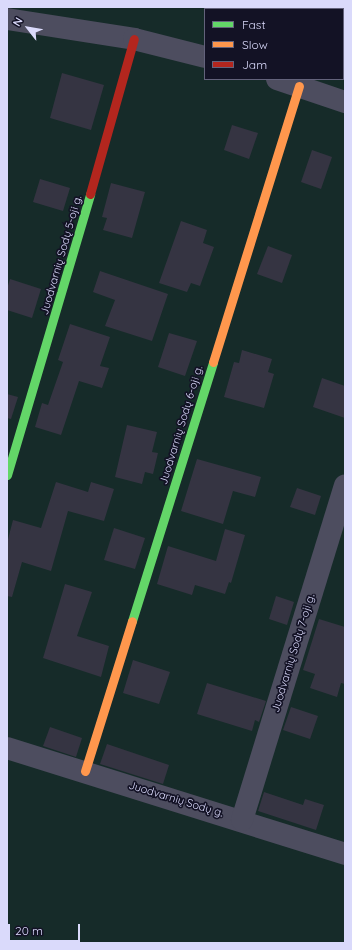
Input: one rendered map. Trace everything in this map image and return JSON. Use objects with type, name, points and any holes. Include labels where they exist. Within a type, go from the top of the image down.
[{"type":"street","points":[[7,19],[134,40],[204,57]]},
{"type":"street","name":"Juodvarnių Sodų 5-oji g.","points":[[7,475],[54,320],[134,40]]},
{"type":"street","points":[[280,80],[345,102]]},
{"type":"street","name":"Juodvarnių Sodų 6-oji g.","points":[[85,771],[299,86]]},
{"type":"street","name":"Juodvarnių Sodų 7-oji g.","points":[[242,820],[345,486]]},
{"type":"street","name":"Juodvarnių Sodų g.","points":[[7,748],[242,820],[345,854]]},
{"type":"green space","points":[[7,7],[345,7],[345,943],[7,943]]},
{"type":"building","points":[[62,73],[104,85],[91,130],[50,118]]},
{"type":"building","points":[[232,125],[258,133],[249,159],[224,150]]},
{"type":"building","points":[[312,150],[332,157],[321,189],[301,182]]},
{"type":"building","points":[[40,179],[70,188],[63,211],[33,202]]},
{"type":"building","points":[[111,183],[145,192],[132,238],[103,230],[107,218],[102,217]]},
{"type":"building","points":[[181,221],[207,230],[203,243],[214,247],[200,286],[191,283],[187,292],[159,283]]},
{"type":"building","points":[[268,246],[292,255],[282,283],[257,274]]},
{"type":"building","points":[[100,271],[168,294],[152,341],[105,326],[115,300],[93,292]]},
{"type":"building","points":[[10,279],[41,289],[32,318],[7,310],[7,289]]},
{"type":"building","points":[[70,324],[110,337],[100,366],[109,368],[102,388],[79,381],[61,435],[35,427],[42,403],[48,405],[63,362],[58,360]]},
{"type":"building","points":[[169,333],[197,341],[185,376],[158,367]]},
{"type":"building","points":[[242,350],[272,359],[268,372],[274,374],[264,408],[224,397],[234,362],[239,363]]},
{"type":"building","points":[[322,378],[345,386],[345,418],[313,407]]},
{"type":"building","points":[[7,394],[18,397],[11,419],[7,418]]},
{"type":"building","points":[[127,425],[157,432],[152,452],[158,453],[153,474],[145,472],[142,484],[115,477]]},
{"type":"building","points":[[197,459],[261,477],[255,497],[233,491],[223,524],[181,511]]},
{"type":"building","points":[[56,482],[88,492],[91,482],[114,489],[104,521],[68,511],[51,571],[22,562],[12,597],[7,596],[7,543],[13,520],[41,528]]},
{"type":"building","points":[[297,488],[321,496],[315,515],[290,507]]},
{"type":"building","points":[[114,528],[145,538],[135,569],[104,560]]},
{"type":"building","points":[[225,529],[245,535],[231,583],[229,582],[225,594],[195,585],[192,595],[157,584],[168,546],[216,561]]},
{"type":"building","points":[[65,584],[92,592],[77,636],[109,646],[101,677],[43,658]]},
{"type":"building","points":[[276,596],[294,602],[287,625],[269,619]]},
{"type":"building","points":[[319,619],[345,627],[345,684],[341,683],[337,697],[310,688],[315,674],[303,670]]},
{"type":"building","points":[[133,660],[170,672],[159,704],[123,693]]},
{"type":"building","points":[[207,683],[266,701],[259,722],[255,720],[252,731],[197,714]]},
{"type":"building","points":[[291,707],[318,716],[310,739],[283,730]]},
{"type":"building","points":[[50,727],[82,738],[76,757],[43,746]]},
{"type":"building","points":[[107,744],[169,765],[163,784],[100,764]]},
{"type":"building","points":[[264,792],[303,805],[305,799],[324,805],[316,830],[258,811]]},
{"type":"traffic: fast","points":[[7,475],[90,194]]},
{"type":"traffic: fast","points":[[132,621],[213,362]]},
{"type":"traffic: slow","points":[[213,362],[299,86]]},
{"type":"traffic: slow","points":[[85,771],[132,621]]},
{"type":"traffic: jam","points":[[90,194],[134,39]]}]
